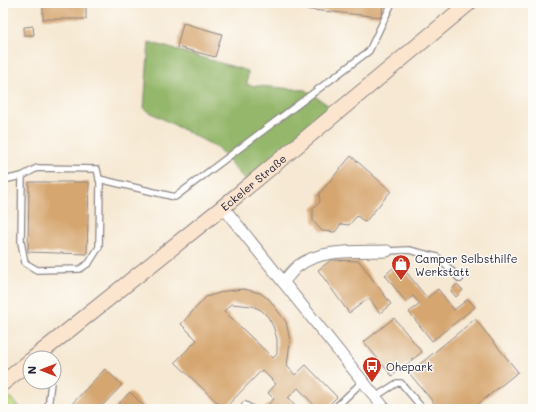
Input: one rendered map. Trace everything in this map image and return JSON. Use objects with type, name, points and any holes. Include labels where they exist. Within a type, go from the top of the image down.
[{"type":"street","name":"Eckeler Straße","points":[[44,350],[223,207],[469,3]]},
{"type":"street","points":[[223,207],[385,409]]},
{"type":"street","points":[[283,282],[298,266],[316,256],[387,251]]},
{"type":"street","points":[[3,383],[22,368]]},
{"type":"lane","points":[[99,179],[175,197],[369,51],[392,3]]},
{"type":"lane","points":[[3,180],[22,176],[37,168],[97,169],[99,179],[99,247],[89,263],[80,269],[37,270],[26,263],[21,242],[22,176]]},
{"type":"lane","points":[[387,251],[409,250],[437,257],[460,279]]},
{"type":"lane","points":[[334,409],[362,382]]},
{"type":"lane","points":[[375,397],[397,383],[401,383],[424,409]]},
{"type":"lane","points":[[48,409],[49,390]]},
{"type":"lane","points":[[245,405],[252,409]]},
{"type":"green space","points":[[149,42],[248,71],[247,85],[306,90],[338,112],[249,185],[218,148],[144,109]]},
{"type":"green space","points":[[7,395],[22,409],[3,409],[3,398]]},
{"type":"building","points":[[43,3],[86,3],[86,19],[43,19]]},
{"type":"building","points":[[292,3],[383,3],[382,17],[292,8]]},
{"type":"building","points":[[183,23],[222,34],[215,57],[177,47]]},
{"type":"building","points":[[33,26],[34,35],[24,35],[24,27]]},
{"type":"building","points":[[351,156],[391,191],[365,222],[357,216],[349,225],[341,224],[335,232],[322,231],[313,221],[313,208],[320,202],[319,194]]},
{"type":"building","points":[[29,182],[89,182],[87,254],[28,252]]},
{"type":"building","points":[[331,260],[359,261],[391,304],[380,313],[369,298],[349,313],[318,270]]},
{"type":"building","points":[[399,263],[427,298],[438,289],[454,310],[468,299],[475,307],[432,341],[409,312],[420,304],[413,296],[406,302],[385,275]]},
{"type":"building","points":[[457,284],[463,290],[456,297],[451,291]]},
{"type":"building","points":[[244,289],[260,293],[269,299],[286,322],[290,341],[287,366],[295,375],[306,365],[337,397],[325,409],[318,409],[298,388],[288,398],[298,409],[267,409],[265,407],[274,399],[268,393],[276,384],[262,370],[224,409],[175,362],[197,340],[181,324],[206,297],[226,291]],"holes":[[[232,304],[252,306],[261,310],[268,317],[273,326],[277,339],[277,354],[273,358],[224,311]]]},
{"type":"building","points":[[394,318],[422,352],[392,376],[364,342]]},
{"type":"building","points":[[475,319],[518,372],[472,409],[439,409],[409,373]]},
{"type":"building","points":[[105,369],[122,385],[99,409],[67,409]]},
{"type":"building","points":[[130,392],[147,409],[114,409]]},
{"type":"place","name":"Camper Selbsthilfe Werkstatt","points":[[401,281]]},
{"type":"place","name":"Ohepark","points":[[372,383]]}]
